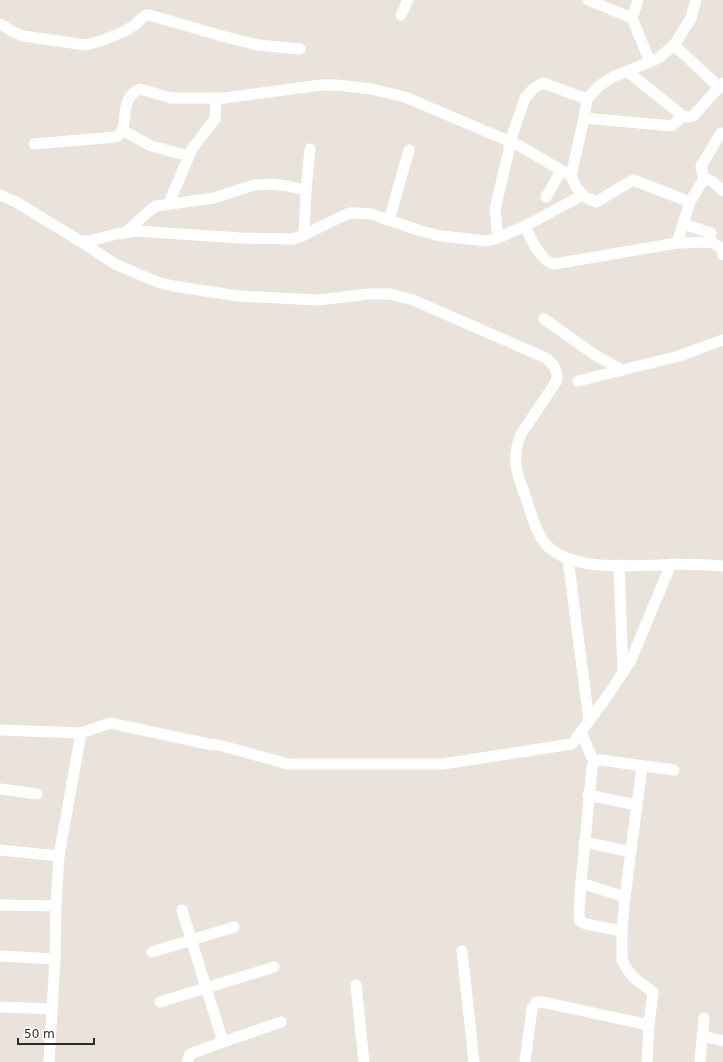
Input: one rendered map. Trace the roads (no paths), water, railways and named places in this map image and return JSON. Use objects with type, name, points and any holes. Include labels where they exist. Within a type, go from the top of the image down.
[{"type":"street","points":[[401,15],[408,0]]},
{"type":"street","points":[[588,0],[632,18]]},
{"type":"street","points":[[638,0],[632,18],[650,62]]},
{"type":"street","points":[[546,197],[566,173],[584,118],[587,99],[600,85],[613,77],[659,58],[674,45],[691,18],[696,0]]},
{"type":"street","points":[[0,24],[24,36],[82,45],[103,40],[123,32],[135,26],[146,15],[149,15],[258,45],[300,49]]},
{"type":"street","points":[[627,71],[683,116],[693,116],[721,85],[674,45]]},
{"type":"street","points":[[498,238],[495,209],[511,142],[525,98],[534,88],[543,83],[587,99]]},
{"type":"street","points":[[34,144],[116,137],[122,130],[127,101],[132,93],[140,89],[171,98],[216,98],[321,85],[337,85],[372,89],[405,97],[511,142],[566,173],[583,194],[596,202],[633,180],[690,202]]},
{"type":"street","points":[[170,203],[192,149],[215,119],[216,98]]},
{"type":"street","points":[[584,118],[672,126],[683,116]]},
{"type":"street","points":[[122,130],[151,146],[189,156]]},
{"type":"street","points":[[678,243],[690,202],[704,180],[700,166],[721,133],[723,134]]},
{"type":"street","points":[[304,235],[310,149]]},
{"type":"street","points":[[389,220],[409,150]]},
{"type":"street","points":[[704,180],[710,180],[723,191]]},
{"type":"street","points":[[125,233],[156,206],[214,198],[254,185],[277,185],[306,190]]},
{"type":"street","points":[[80,241],[90,241],[136,231],[293,239],[349,213],[371,214],[421,231],[441,236],[486,241],[498,238],[525,226],[583,194]]},
{"type":"street","points":[[0,195],[16,202],[115,264],[157,282],[173,286],[238,296],[311,299],[369,294],[390,294],[402,296],[546,358],[555,366],[558,376],[556,382],[521,434],[517,443],[515,456],[517,473],[538,532],[551,549],[568,558],[602,566],[671,564],[705,564],[723,566]]},
{"type":"street","points":[[683,224],[711,233],[709,242]]},
{"type":"street","points":[[525,226],[545,260],[549,264],[678,243],[709,242],[720,248],[723,255]]},
{"type":"street","points":[[544,319],[595,355],[622,370]]},
{"type":"street","points":[[578,381],[679,356],[723,340]]},
{"type":"street","points":[[568,558],[589,721]]},
{"type":"street","points":[[0,730],[81,734],[110,723],[219,745],[288,764],[443,764],[572,744],[631,660],[671,564]]},
{"type":"street","points":[[619,566],[623,673]]},
{"type":"street","points":[[581,732],[594,762],[588,795],[579,913],[580,921],[586,924],[622,931]]},
{"type":"street","points":[[49,1062],[59,856],[81,734]]},
{"type":"street","points":[[594,762],[601,760],[674,770]]},
{"type":"street","points":[[642,766],[625,897],[622,931],[622,960],[633,977],[653,992],[647,1062]]},
{"type":"street","points":[[0,789],[37,794]]},
{"type":"street","points":[[588,795],[636,805]]},
{"type":"street","points":[[584,842],[630,852]]},
{"type":"street","points":[[0,850],[59,856]]},
{"type":"street","points":[[581,883],[625,897]]},
{"type":"street","points":[[0,904],[56,906]]},
{"type":"street","points":[[182,910],[223,1042]]},
{"type":"street","points":[[152,952],[234,927]]},
{"type":"street","points":[[462,950],[474,1062]]},
{"type":"street","points":[[0,956],[55,959]]},
{"type":"street","points":[[160,1002],[274,967]]},
{"type":"street","points":[[356,985],[364,1062]]},
{"type":"street","points":[[525,1062],[532,1009],[536,1002],[649,1025]]},
{"type":"street","points":[[0,1007],[52,1009]]},
{"type":"street","points":[[700,1062],[704,1018]]},
{"type":"street","points":[[187,1062],[190,1054],[281,1022]]},
{"type":"street","points":[[702,1036],[723,1041]]}]
